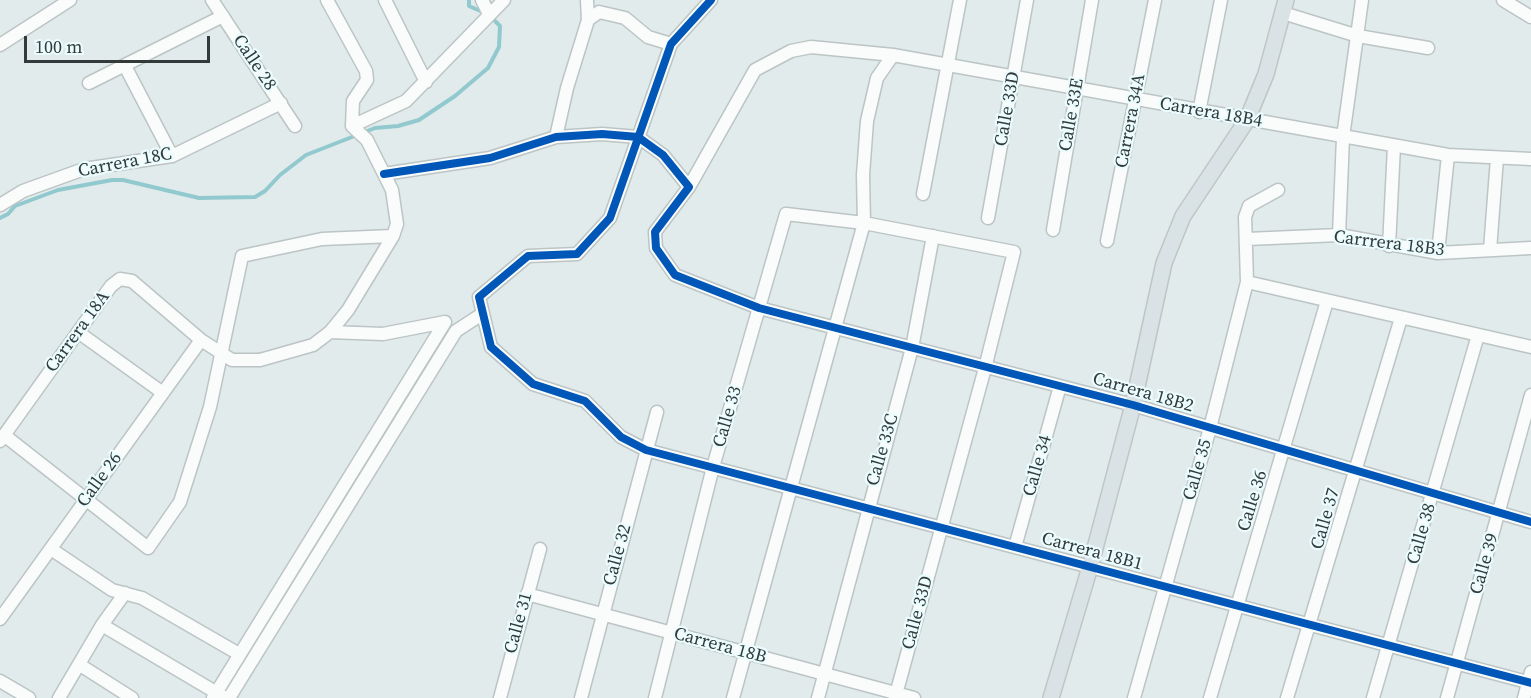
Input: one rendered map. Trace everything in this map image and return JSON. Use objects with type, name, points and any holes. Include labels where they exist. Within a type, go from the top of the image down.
[{"type":"main road","points":[[1051,698],[1090,567],[1132,405],[1164,262],[1183,216],[1247,120],[1266,74],[1284,6]]},
{"type":"street","points":[[0,45],[70,0]]},
{"type":"street","name":"Calle 28","points":[[212,0],[295,126]]},
{"type":"street","points":[[201,340],[232,360],[260,360],[313,345],[330,332],[348,310],[393,236],[397,224],[392,190],[367,140],[352,126],[353,101],[367,80],[366,71],[327,0]]},
{"type":"street","points":[[385,0],[426,82]]},
{"type":"street","points":[[482,0],[489,14]]},
{"type":"street","points":[[352,126],[406,101],[504,0]]},
{"type":"street","points":[[556,137],[567,88],[588,20],[587,0]]},
{"type":"street","points":[[221,697],[456,331],[482,314],[478,297],[528,256],[577,254],[610,219],[671,44],[711,0]]},
{"type":"street","points":[[922,194],[960,0]]},
{"type":"street","name":"Calle 33D","points":[[988,218],[1027,0]]},
{"type":"street","name":"Calle 33E","points":[[1053,230],[1092,0]]},
{"type":"street","name":"Carrera 34A","points":[[1107,241],[1155,0]]},
{"type":"street","points":[[1199,112],[1221,0]]},
{"type":"street","points":[[1339,235],[1343,137],[1362,0]]},
{"type":"street","points":[[1503,0],[1531,17]]},
{"type":"street","points":[[1284,6],[1358,36],[1428,48]]},
{"type":"street","points":[[588,20],[599,12],[625,18],[648,37],[671,44]]},
{"type":"street","points":[[89,83],[223,16]]},
{"type":"street","name":"Carrera 18B4","points":[[689,187],[755,70],[791,51],[812,47],[893,55],[1199,112],[1448,155],[1531,159]]},
{"type":"street","points":[[733,698],[864,223],[863,175],[867,121],[877,78],[893,55]]},
{"type":"street","points":[[125,66],[172,156]]},
{"type":"street","name":"Carrera 18C","points":[[0,205],[23,191],[84,169],[172,156],[281,103]]},
{"type":"street","points":[[384,174],[490,158],[556,137],[602,134],[638,136],[663,155],[689,187]]},
{"type":"street","points":[[1389,246],[1394,146]]},
{"type":"street","points":[[1438,253],[1448,155]]},
{"type":"street","points":[[1490,250],[1497,158]]},
{"type":"street","name":"Carrera 18B2","points":[[689,187],[655,232],[656,248],[675,275],[743,303],[835,329],[1132,405],[1531,522]]},
{"type":"street","name":"Calle 35","points":[[1134,698],[1210,428],[1247,282],[1245,217],[1249,206],[1278,190]]},
{"type":"street","name":"Calle 33","points":[[655,698],[713,467],[786,214],[864,223]]},
{"type":"street","points":[[864,223],[1014,252],[941,528]]},
{"type":"street","name":"Carrrera 18B3","points":[[1246,238],[1339,235],[1389,246],[1438,253],[1531,248]]},
{"type":"street","points":[[2,438],[87,499],[148,548],[180,502],[210,407],[242,256],[322,239],[393,236]]},
{"type":"street","name":"Calle 33C","points":[[818,698],[867,508],[912,348],[933,236]]},
{"type":"street","name":"Carrera 18A","points":[[2,438],[111,286],[120,279],[132,281],[201,340]]},
{"type":"street","points":[[1247,282],[1531,347]]},
{"type":"street","name":"Calle 36","points":[[1210,698],[1327,301]]},
{"type":"street","name":"Carrera 18B1","points":[[482,314],[491,347],[532,384],[585,401],[621,437],[646,450],[1456,663],[1530,679]]},
{"type":"street","name":"Calle 37","points":[[1287,698],[1401,318]]},
{"type":"street","points":[[221,697],[239,654],[445,322],[383,334],[330,332]]},
{"type":"street","points":[[78,332],[163,393]]},
{"type":"street","name":"Calle 38","points":[[1373,698],[1434,494],[1478,335]]},
{"type":"street","name":"Calle 26","points":[[0,619],[201,340]]},
{"type":"street","name":"Calle 34","points":[[1015,547],[1060,386]]},
{"type":"street","name":"Calle 39","points":[[1447,698],[1531,395]]},
{"type":"street","name":"Calle 32","points":[[581,698],[657,412]]},
{"type":"street","name":"Calle 33D","points":[[895,696],[941,528]]},
{"type":"street","points":[[51,549],[112,590],[142,598],[239,654]]},
{"type":"street","name":"Calle 31","points":[[500,698],[540,549]]},
{"type":"street","points":[[58,698],[102,625],[125,593]]},
{"type":"street","name":"Carrera 18B","points":[[527,594],[825,674],[895,696],[914,698]]},
{"type":"street","points":[[102,625],[221,697]]},
{"type":"street","points":[[80,664],[132,698]]},
{"type":"street","points":[[1524,698],[1530,679]]},
{"type":"street","points":[[0,681],[29,698]]},
{"type":"waterway","points":[[469,0],[469,6],[485,13]]},
{"type":"waterway","points":[[0,218],[8,214],[15,206],[58,190],[112,180],[123,180],[199,198],[255,197],[306,155],[375,128],[398,126],[419,120],[455,96],[488,68],[499,47],[500,26],[491,17]]},
{"type":"cycle path","points":[[711,0],[671,44],[610,218],[577,254],[528,256],[479,297],[491,347],[533,384],[585,401],[621,437],[646,450],[1531,683]]},
{"type":"cycle path","points":[[384,174],[490,158],[556,137],[602,134],[638,137],[663,155],[689,187],[655,232],[656,248],[675,275],[759,308],[1133,405],[1531,522]]}]
